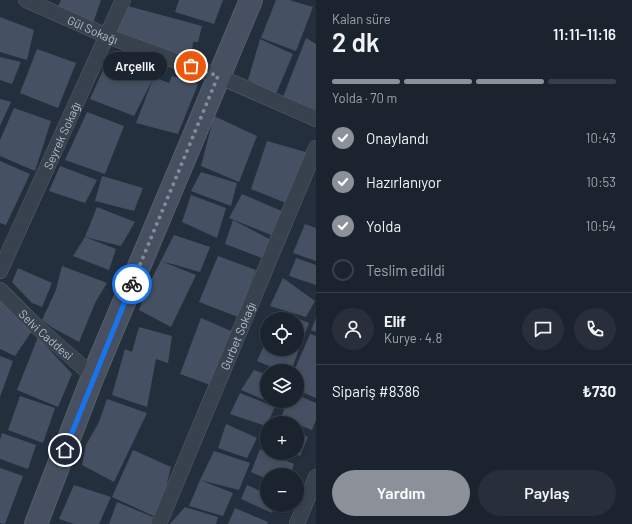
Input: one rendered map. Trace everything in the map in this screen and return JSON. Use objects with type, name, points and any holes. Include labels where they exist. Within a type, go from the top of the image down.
[{"type":"main road","points":[[36,524],[93,376],[250,0]]},
{"type":"street","name":"Gül Sokağı","points":[[26,0],[108,36],[218,76],[316,119]]},
{"type":"street","name":"Seyrek Sokağı","points":[[0,270],[108,36],[123,0]]},
{"type":"street","name":"Gurbet Sokağı","points":[[159,524],[316,148]]},
{"type":"street","name":"Selvi Caddesi","points":[[0,290],[36,326],[93,376]]},
{"type":"street","points":[[297,524],[316,478]]},
{"type":"building","points":[[61,0],[101,0],[93,23],[56,11]]},
{"type":"building","points":[[179,0],[223,0],[214,24],[175,12]]},
{"type":"building","points":[[276,0],[289,0],[313,7],[296,51],[261,38]]},
{"type":"building","points":[[124,5],[202,26],[198,42],[193,42],[192,53],[185,53],[183,58],[115,34]]},
{"type":"building","points":[[0,17],[34,30],[27,60],[0,52]]},
{"type":"building","points":[[306,38],[316,44],[316,110],[283,97]]},
{"type":"building","points":[[260,39],[293,54],[276,94],[248,80]]},
{"type":"building","points":[[37,49],[76,63],[58,108],[20,93]]},
{"type":"building","points":[[0,57],[21,62],[12,84],[0,80]]},
{"type":"building","points":[[108,59],[169,83],[172,76],[198,84],[178,134],[136,123],[153,79],[134,116],[90,99]]},
{"type":"building","points":[[0,99],[11,102],[0,126]]},
{"type":"building","points":[[14,108],[51,121],[35,171],[0,156],[0,140]]},
{"type":"building","points":[[87,112],[124,126],[105,174],[65,160]]},
{"type":"building","points":[[214,116],[257,136],[239,182],[201,166]]},
{"type":"building","points":[[267,141],[309,153],[286,203],[251,189]]},
{"type":"building","points":[[0,161],[30,174],[6,225],[0,223]]},
{"type":"building","points":[[60,166],[97,180],[85,203],[49,191]]},
{"type":"building","points":[[201,172],[237,183],[231,206],[191,191]]},
{"type":"building","points":[[102,176],[143,188],[134,211],[95,201]]},
{"type":"building","points":[[242,194],[284,212],[271,235],[229,218]]},
{"type":"building","points":[[191,195],[226,208],[217,238],[182,222]]},
{"type":"building","points":[[97,207],[135,222],[121,246],[85,237]]},
{"type":"building","points":[[233,220],[271,240],[262,258],[225,244]]},
{"type":"building","points":[[305,224],[316,228],[316,261],[293,253]]},
{"type":"building","points":[[174,235],[210,247],[200,272],[161,261],[196,275],[171,327],[139,310],[146,290]]},
{"type":"building","points":[[85,237],[116,249],[109,270],[73,256]]},
{"type":"building","points":[[218,256],[256,270],[238,317],[199,302]]},
{"type":"building","points":[[296,258],[316,265],[316,285],[289,276]]},
{"type":"building","points":[[62,266],[107,283],[96,301],[79,342],[53,328],[42,320],[56,290]]},
{"type":"building","points":[[18,268],[52,283],[42,307],[32,303],[12,282]]},
{"type":"building","points":[[283,278],[315,301],[306,317],[304,316],[304,312],[290,312],[270,306]]},
{"type":"building","points":[[0,300],[32,331],[15,356],[0,349]]},
{"type":"building","points":[[201,318],[238,334],[216,387],[180,374]]},
{"type":"building","points":[[316,318],[316,332],[311,330]]},
{"type":"building","points":[[304,321],[309,323],[304,336]]},
{"type":"building","points":[[139,327],[172,336],[168,363],[156,359],[147,407],[112,395],[125,349],[132,352]]},
{"type":"building","points":[[310,334],[316,336],[316,398],[304,393],[304,364],[297,364],[300,356],[304,356],[304,348]]},
{"type":"building","points":[[38,337],[72,374],[58,407],[17,390]]},
{"type":"building","points":[[260,354],[260,356],[297,356],[294,364],[264,364],[257,361]]},
{"type":"building","points":[[0,356],[13,361],[0,397]]},
{"type":"building","points":[[254,370],[260,372],[260,398],[241,390]]},
{"type":"building","points":[[240,393],[260,401],[260,408],[275,408],[271,416],[260,416],[260,424],[230,414]]},
{"type":"building","points":[[20,396],[55,408],[43,443],[8,430]]},
{"type":"building","points":[[304,398],[316,403],[316,420],[312,430],[304,427],[304,416],[282,416],[285,408],[304,408]]},
{"type":"building","points":[[107,399],[147,413],[114,482],[82,465],[86,445],[99,422]]},
{"type":"building","points":[[226,424],[257,438],[247,458],[218,448]]},
{"type":"building","points":[[2,433],[36,445],[28,469],[0,459],[0,440]]},
{"type":"building","points":[[304,435],[308,437],[304,446]]},
{"type":"building","points":[[260,449],[260,460],[285,460],[294,464],[293,468],[260,468],[260,476],[251,472]]},
{"type":"building","points":[[133,450],[171,467],[158,518],[112,497]]},
{"type":"building","points":[[214,451],[250,463],[239,490],[200,480]]},
{"type":"building","points":[[0,468],[23,476],[5,524],[0,523]]},
{"type":"building","points":[[200,480],[233,493],[223,516],[189,506]]},
{"type":"building","points":[[74,485],[111,497],[99,524],[74,524],[59,519]]},
{"type":"building","points":[[247,485],[260,491],[260,508],[241,499]]},
{"type":"building","points":[[117,502],[153,517],[151,524],[109,524]]},
{"type":"building","points":[[185,507],[218,517],[216,524],[170,524]]},
{"type":"building","points":[[235,508],[268,522],[267,524],[228,524]]},
{"type":"way so far","points":[[132,284],[218,76],[191,66]]},
{"type":"place","name":"Arçelik","points":[[191,66]]},
{"type":"route","points":[[65,450],[93,376],[132,284]]}]
